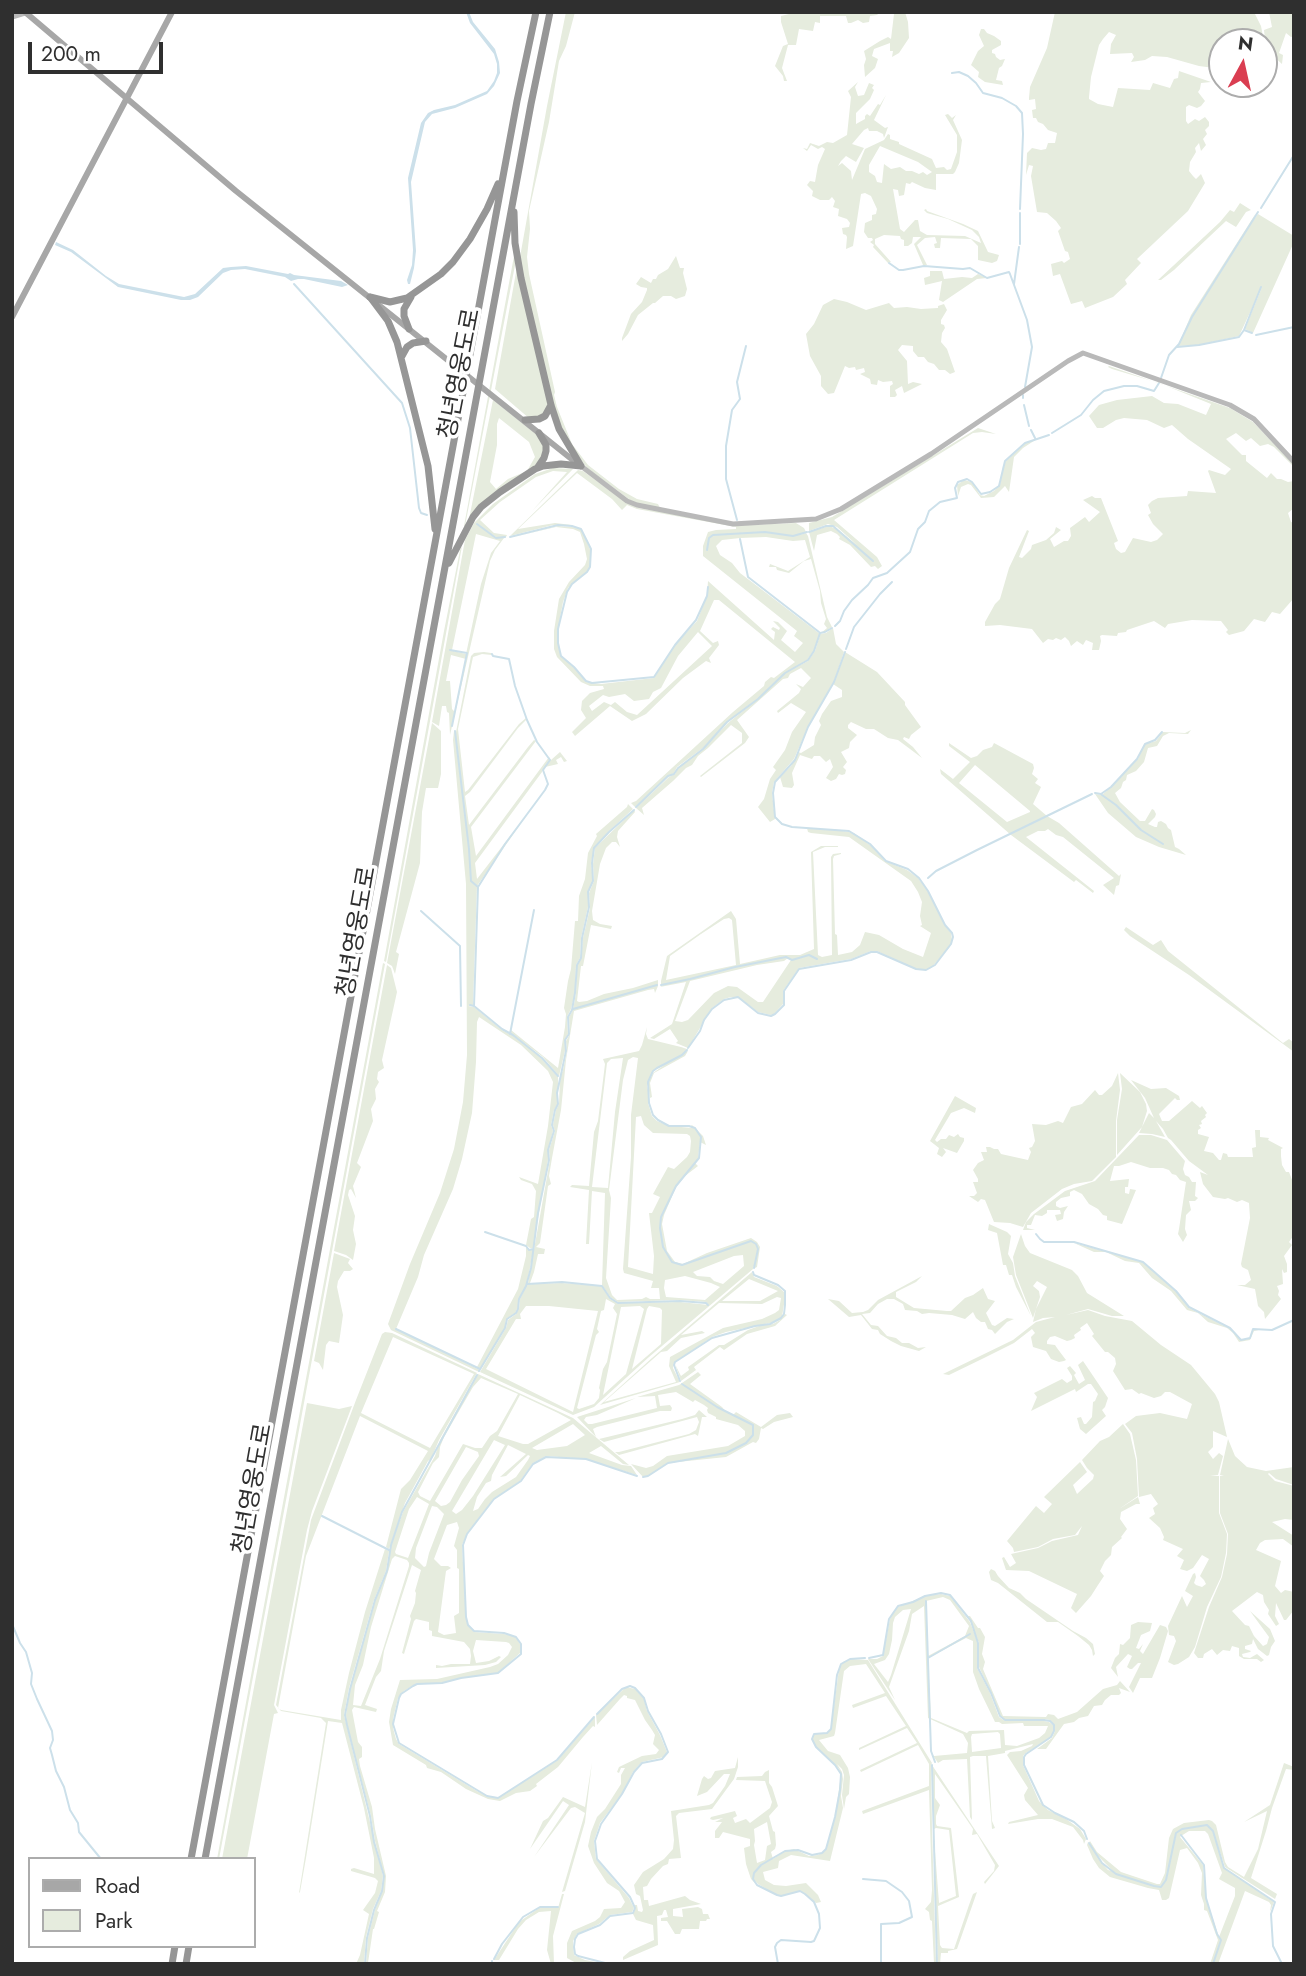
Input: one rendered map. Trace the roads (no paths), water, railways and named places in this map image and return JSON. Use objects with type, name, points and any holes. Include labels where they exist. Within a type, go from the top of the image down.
[{"type":"highway","name":"청년영웅도로","points":[[191,1857],[536,12]]},
{"type":"highway","name":"청년영웅도로","points":[[205,1857],[550,12]]},
{"type":"highway","points":[[409,329],[404,309],[409,299],[441,274],[463,250],[487,209],[506,164]]},
{"type":"highway","points":[[515,191],[515,243],[519,269],[551,405],[559,429],[581,466]]},
{"type":"highway","points":[[370,297],[390,302],[415,295]]},
{"type":"highway","points":[[370,297],[393,331],[401,358],[428,466],[435,519],[434,553]]},
{"type":"highway","points":[[401,358],[407,346],[426,341]]},
{"type":"highway","points":[[524,420],[532,421],[545,416],[551,405]]},
{"type":"highway","points":[[443,576],[473,517],[490,499],[541,464],[546,445],[539,433]]},
{"type":"highway","points":[[535,469],[552,464],[581,466]]},
{"type":"main road","points":[[12,17],[25,12],[236,191],[581,466],[627,501],[637,505],[728,523],[816,519],[841,509],[931,454],[1083,353],[1238,410],[1254,419],[1294,462]]},
{"type":"main road","points":[[12,317],[172,12]]},
{"type":"water","points":[[466,12],[469,12],[473,22],[495,49],[500,73],[487,94],[455,108],[432,114],[425,122],[411,182],[416,251],[408,284],[413,250],[408,178],[421,123],[428,113],[434,110],[455,105],[487,91],[497,73],[494,54],[470,23]]},
{"type":"water","points":[[56,242],[73,250],[119,284],[184,297],[195,294],[223,268],[231,267],[246,266],[341,281],[348,285],[342,287],[304,279],[291,281],[285,277],[245,269],[231,270],[223,273],[198,297],[181,300],[118,287],[71,252],[55,245]]},
{"type":"waterway","points":[[952,73],[959,72],[968,76],[983,93],[1002,98],[1022,113],[1020,209]]},
{"type":"waterway","points":[[1261,208],[1294,155]]},
{"type":"waterway","points":[[1161,378],[1169,355],[1179,344],[1192,317],[1258,212]]},
{"type":"waterway","points":[[1020,213],[1020,244]]},
{"type":"waterway","points":[[1014,284],[1019,247]]},
{"type":"waterway","points":[[889,263],[899,270],[924,266],[970,268],[987,278],[1009,272],[1027,320],[1032,347],[1025,387]]},
{"type":"waterway","points":[[294,284],[402,403],[410,428],[419,508],[421,513],[427,515]]},
{"type":"waterway","points":[[1177,347],[1239,337],[1261,287]]},
{"type":"waterway","points":[[1256,335],[1294,327]]},
{"type":"waterway","points":[[1244,330],[1252,333]]},
{"type":"waterway","points":[[737,520],[726,479],[726,446],[732,410],[740,399],[737,382],[746,346]]},
{"type":"waterway","points":[[1052,433],[1081,415],[1104,391],[1124,386],[1137,386],[1154,391],[1159,383]]},
{"type":"waterway","points":[[1024,405],[1029,426]]},
{"type":"waterway","points":[[1031,430],[1035,438]]},
{"type":"waterway","points":[[835,626],[852,600],[873,578],[887,573],[910,552],[918,529],[925,522],[929,511],[940,502],[957,498],[955,488],[958,482],[967,479],[981,494],[990,492],[999,486],[1005,461],[1025,443],[1049,435]]},
{"type":"waterway","points":[[477,524],[496,538],[505,537]]},
{"type":"waterway","points":[[510,537],[558,525],[581,529],[591,549],[590,567],[567,592],[558,629],[558,643],[561,656],[586,681],[592,683],[654,677],[696,620],[707,596],[708,587]]},
{"type":"waterway","points":[[809,532],[833,526],[873,561]]},
{"type":"waterway","points":[[707,550],[709,538],[713,535],[765,532],[793,536],[807,532]]},
{"type":"waterway","points":[[740,539],[748,577],[819,632]]},
{"type":"waterway","points":[[846,649],[854,627],[892,582]]},
{"type":"waterway","points":[[636,807],[668,776],[703,749],[727,722],[758,699],[785,673],[808,660],[820,633],[832,628]]},
{"type":"waterway","points":[[450,650],[467,653],[452,726]]},
{"type":"waterway","points":[[688,1048],[712,1009],[724,1000],[738,997],[758,1013],[771,1016],[775,1014],[784,1005],[784,991],[799,969],[851,960],[877,952],[916,969],[926,970],[935,965],[951,944],[952,933],[945,925],[928,891],[908,869],[886,861],[870,844],[849,831],[792,827],[782,824],[775,817],[775,782],[795,760],[808,727],[834,682],[845,652]]},
{"type":"waterway","points":[[478,887],[505,844],[545,790],[548,784],[543,770],[550,760],[537,742],[527,720],[509,659],[492,654]]},
{"type":"waterway","points":[[455,731],[471,881],[478,887],[474,1006]]},
{"type":"waterway","points":[[1095,793],[1101,794],[1111,787],[1137,759],[1145,744],[1155,740],[1162,732]]},
{"type":"waterway","points":[[928,878],[936,871],[1092,794]]},
{"type":"waterway","points":[[1102,795],[1141,830],[1163,844]]},
{"type":"waterway","points":[[479,1371],[505,1328],[507,1319],[516,1313],[531,1268],[538,1213],[549,1160],[548,1150],[554,1131],[552,1125],[558,1104],[557,1093],[566,1051],[565,1040],[569,1034],[568,1017],[572,1010],[577,965],[581,958],[582,938],[589,907],[588,892],[593,881],[594,848],[634,810]]},
{"type":"waterway","points":[[510,1034],[534,910]]},
{"type":"waterway","points":[[421,911],[460,946],[461,1006]]},
{"type":"waterway","points":[[661,985],[786,957],[792,960],[809,955],[817,959]]},
{"type":"waterway","points":[[573,1009],[657,985]]},
{"type":"waterway","points":[[470,1005],[542,1058],[558,1076]]},
{"type":"waterway","points":[[687,1050],[653,1071],[648,1082],[649,1103],[653,1115],[669,1126],[695,1128],[701,1137],[699,1158],[676,1186],[661,1217],[663,1247],[672,1262],[682,1265],[751,1241],[758,1249],[754,1268]]},
{"type":"waterway","points":[[485,1232],[526,1246],[529,1250],[533,1249]]},
{"type":"waterway","points":[[1036,1234],[1044,1242],[1074,1242],[1143,1262],[1176,1291],[1189,1307],[1230,1328],[1241,1340],[1250,1338],[1253,1329],[1272,1330],[1294,1320]]},
{"type":"waterway","points":[[680,1381],[675,1362],[712,1338],[770,1324],[784,1314],[785,1291],[753,1272]]},
{"type":"waterway","points":[[527,1284],[562,1282],[602,1286],[610,1298],[618,1303],[680,1301],[708,1305]]},
{"type":"waterway","points":[[396,1329],[480,1369]]},
{"type":"waterway","points":[[365,1964],[367,1938],[384,1876],[345,1715],[350,1689],[375,1600],[387,1571],[391,1545],[402,1512],[477,1375]]},
{"type":"waterway","points":[[643,1477],[668,1463],[726,1453],[746,1443],[753,1435],[753,1425],[717,1407],[682,1384]]},
{"type":"waterway","points":[[594,1717],[557,1760],[498,1798],[487,1796],[399,1743],[393,1724],[401,1694],[413,1686],[498,1673],[521,1654],[521,1644],[516,1637],[504,1633],[474,1631],[468,1625],[466,1617],[463,1545],[467,1534],[494,1499],[521,1481],[533,1464],[546,1457],[586,1459],[637,1476]]},
{"type":"waterway","points":[[322,1516],[389,1550]]},
{"type":"waterway","points":[[869,1658],[883,1655],[889,1619],[898,1606],[925,1596],[941,1593],[950,1595],[971,1621],[978,1643],[978,1668],[1000,1716],[1005,1720],[1044,1720],[1054,1725],[1051,1737],[1026,1754],[1024,1765],[1043,1805],[1074,1822],[1084,1831],[1087,1839]]},
{"type":"waterway","points":[[926,1601],[931,1751],[935,1762]]},
{"type":"waterway","points":[[12,1624],[26,1652],[32,1673],[31,1684],[52,1731],[50,1748],[70,1810],[78,1823],[79,1832],[99,1857]]},
{"type":"waterway","points":[[928,1658],[970,1634]]},
{"type":"waterway","points":[[778,1964],[775,1947],[777,1943],[781,1940],[814,1941],[820,1928],[819,1914],[814,1902],[805,1894],[800,1891],[777,1895],[757,1885],[753,1879],[754,1873],[761,1865],[785,1851],[798,1850],[812,1855],[822,1853],[826,1849],[835,1817],[841,1774],[812,1739],[814,1734],[827,1733],[831,1729],[837,1675],[841,1664],[850,1659],[865,1658]]},
{"type":"waterway","points":[[597,1714],[622,1689],[630,1686],[635,1688],[644,1698],[668,1752],[662,1759],[642,1763],[634,1772],[601,1824],[595,1841],[597,1859],[630,1897],[635,1908],[633,1913],[610,1916],[600,1925],[578,1934],[574,1947],[578,1956],[609,1964]]},
{"type":"waterway","points":[[932,1765],[937,1964]]},
{"type":"waterway","points":[[1089,1843],[1102,1863],[1116,1874],[1161,1887],[1166,1880],[1176,1833],[1182,1829],[1207,1825],[1213,1831],[1224,1868],[1275,1902],[1271,1914],[1273,1946],[1282,1964]]},
{"type":"waterway","points":[[1181,1835],[1204,1865],[1206,1898],[1221,1940],[1213,1964]]},
{"type":"waterway","points":[[863,1879],[886,1881],[902,1892],[909,1901],[912,1917],[899,1923],[881,1924],[881,1964]]},
{"type":"waterway","points":[[494,1959],[523,1917],[540,1907],[558,1907]]}]
